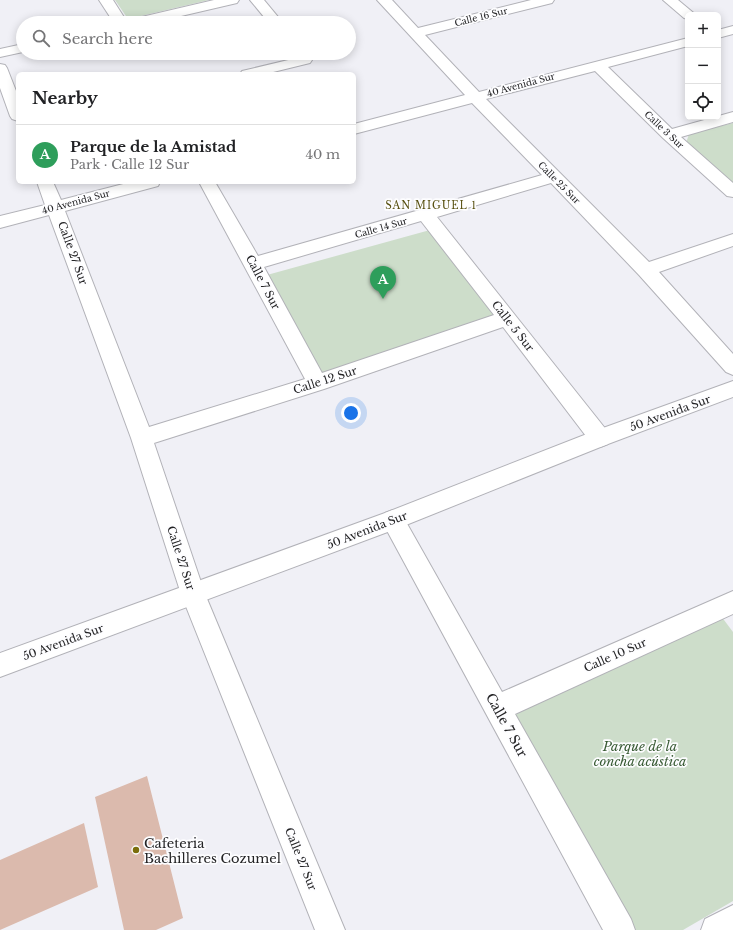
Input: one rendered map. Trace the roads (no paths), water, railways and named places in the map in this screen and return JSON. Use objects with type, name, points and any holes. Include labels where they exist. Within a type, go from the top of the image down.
[{"type":"street","points":[[106,0],[116,16]]},
{"type":"street","points":[[163,16],[232,0]]},
{"type":"street","points":[[257,0],[270,16]]},
{"type":"street","name":"Calle 25 Sur","points":[[384,0],[475,97],[646,270],[733,367]]},
{"type":"street","name":"Calle 16 Sur","points":[[415,33],[524,3],[547,0]]},
{"type":"street","points":[[670,0],[686,12]]},
{"type":"street","points":[[721,33],[733,30]]},
{"type":"street","name":"40 Avenida Sur","points":[[356,126],[685,43]]},
{"type":"street","points":[[0,53],[16,50]]},
{"type":"street","points":[[256,72],[306,61]]},
{"type":"street","name":"Calle 3 Sur","points":[[597,66],[669,135],[733,192]]},
{"type":"street","points":[[0,68],[16,111]]},
{"type":"street","points":[[669,135],[733,117]]},
{"type":"street","name":"Calle 14 Sur","points":[[253,264],[554,177]]},
{"type":"street","name":"Calle 27 Sur","points":[[46,184],[56,207],[142,438],[193,594],[330,930]]},
{"type":"street","name":"40 Avenida Sur","points":[[0,222],[144,184]]},
{"type":"street","name":"Calle 7 Sur","points":[[208,184],[317,382]]},
{"type":"street","name":"Calle 5 Sur","points":[[426,215],[600,438]]},
{"type":"street","points":[[646,270],[733,240]]},
{"type":"street","name":"Calle 12 Sur","points":[[142,438],[317,382],[507,318]]},
{"type":"street","name":"50 Avenida Sur","points":[[0,665],[393,520],[600,438],[733,390]]},
{"type":"street","name":"Calle 7 Sur","points":[[393,520],[620,930]]},
{"type":"street","name":"Calle 10 Sur","points":[[497,708],[729,611]]},
{"type":"street","points":[[716,930],[733,920]]},
{"type":"place","name":"Parque de la Amistad","points":[[383,299]]},
{"type":"place","name":"Cafeteria Bachilleres Cozumel","points":[[136,850]]},
{"type":"district","name":"SAN MIGUEL 1","points":[[431,205]]},
{"type":"park label","name":"Parque de la concha acústica","points":[[640,754]]}]
